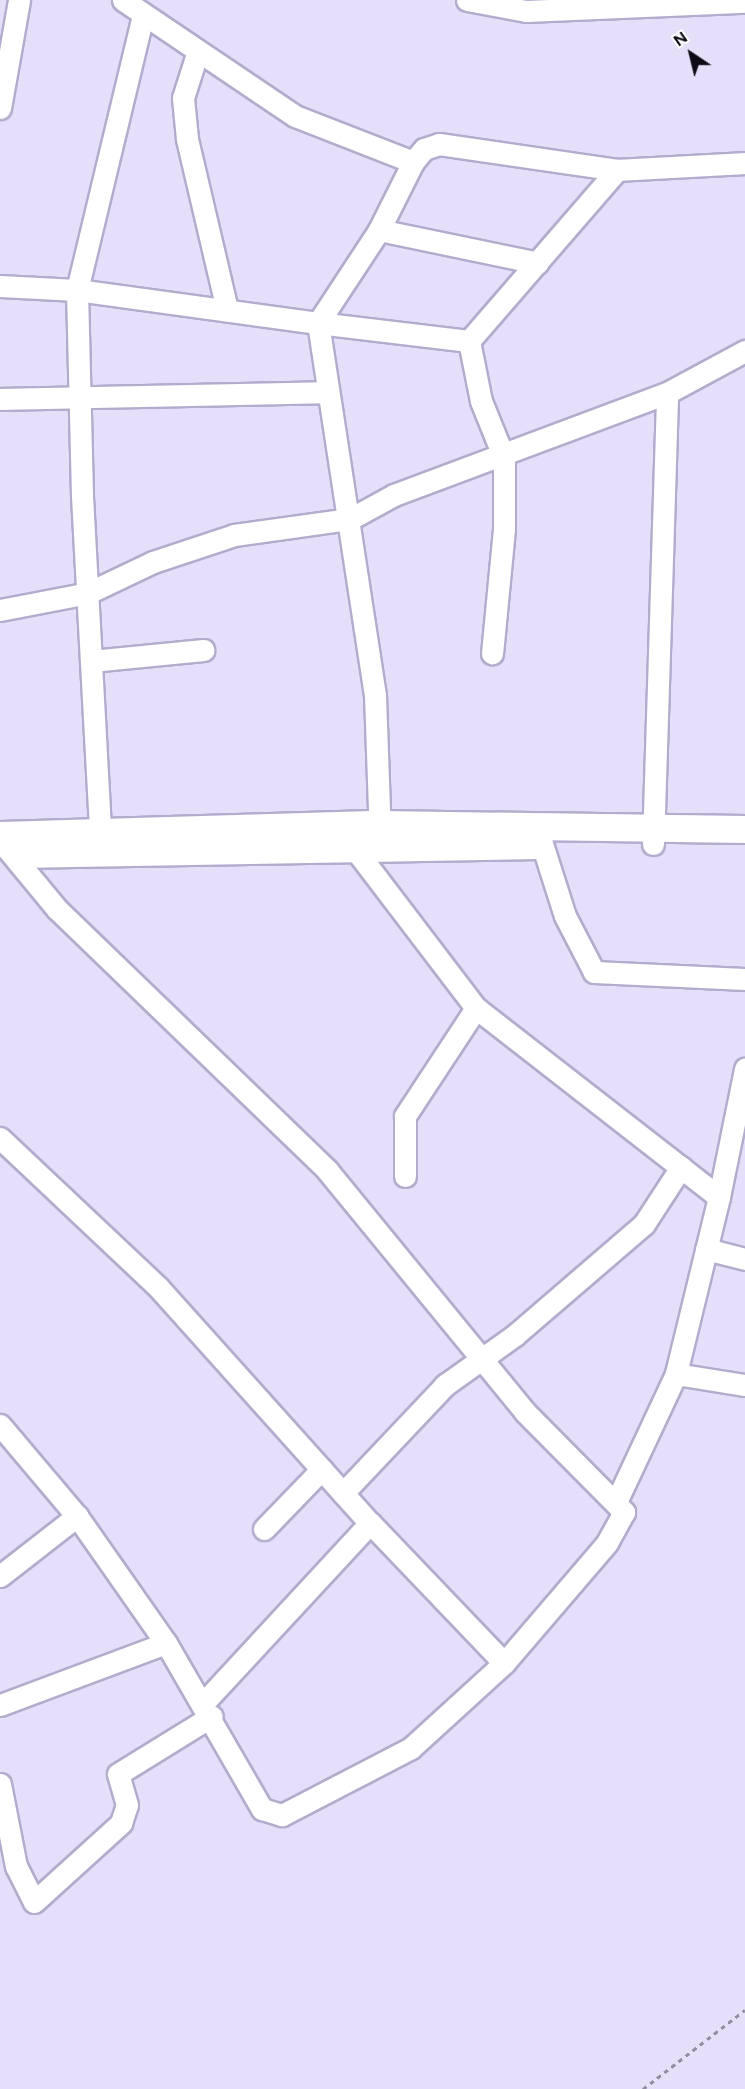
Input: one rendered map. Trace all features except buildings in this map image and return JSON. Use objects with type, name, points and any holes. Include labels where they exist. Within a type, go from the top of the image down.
[{"type":"main road","points":[[2,846],[101,841],[474,834],[652,836],[745,829]]},
{"type":"main road","points":[[652,836],[745,846]]},
{"type":"street","points":[[0,108],[3,67],[19,0]]},
{"type":"street","points":[[123,0],[197,54],[295,116],[412,162]]},
{"type":"street","points":[[466,0],[526,11],[745,2]]},
{"type":"street","points":[[101,841],[88,593],[77,290],[143,16]]},
{"type":"street","points":[[197,54],[183,99],[187,139],[227,310]]},
{"type":"street","points":[[380,836],[375,695],[350,519],[325,392],[318,323],[379,231],[412,162],[424,149],[439,144],[617,170],[745,163]]},
{"type":"street","points":[[469,341],[617,170]]},
{"type":"street","points":[[379,231],[538,263]]},
{"type":"street","points":[[0,286],[77,290],[469,341]]},
{"type":"street","points":[[469,341],[481,401],[504,458],[504,529],[492,653]]},
{"type":"street","points":[[0,610],[88,593],[153,562],[234,535],[350,519],[394,495],[504,458],[667,393],[745,351]]},
{"type":"street","points":[[0,399],[80,401],[325,392]]},
{"type":"street","points":[[652,836],[667,393]]},
{"type":"street","points":[[91,661],[202,650]]},
{"type":"street","points":[[538,835],[594,972],[745,979]]},
{"type":"street","points":[[352,837],[476,1008],[719,1197]]},
{"type":"street","points":[[0,1425],[77,1516],[166,1642],[208,1709],[262,1809],[282,1815],[411,1748],[504,1664],[620,1526],[624,1512],[617,1500],[558,1448],[327,1170],[57,909],[2,846]]},
{"type":"street","points":[[405,1176],[405,1116],[476,1008]]},
{"type":"street","points":[[617,1500],[676,1374],[719,1197],[745,1069]]},
{"type":"street","points":[[0,1138],[158,1287],[370,1523],[504,1664]]},
{"type":"street","points":[[343,1493],[418,1409],[482,1359],[644,1224],[681,1167]]},
{"type":"street","points":[[706,1249],[745,1259]]},
{"type":"street","points":[[676,1374],[745,1385]]},
{"type":"street","points":[[264,1529],[322,1469]]},
{"type":"street","points":[[0,1576],[77,1516]]},
{"type":"street","points":[[0,1784],[16,1866],[34,1902],[121,1823],[127,1805],[118,1774],[208,1709],[370,1523]]},
{"type":"street","points":[[0,1706],[166,1642]]},
{"type":"path","points":[[643,2089],[745,2010]]}]
